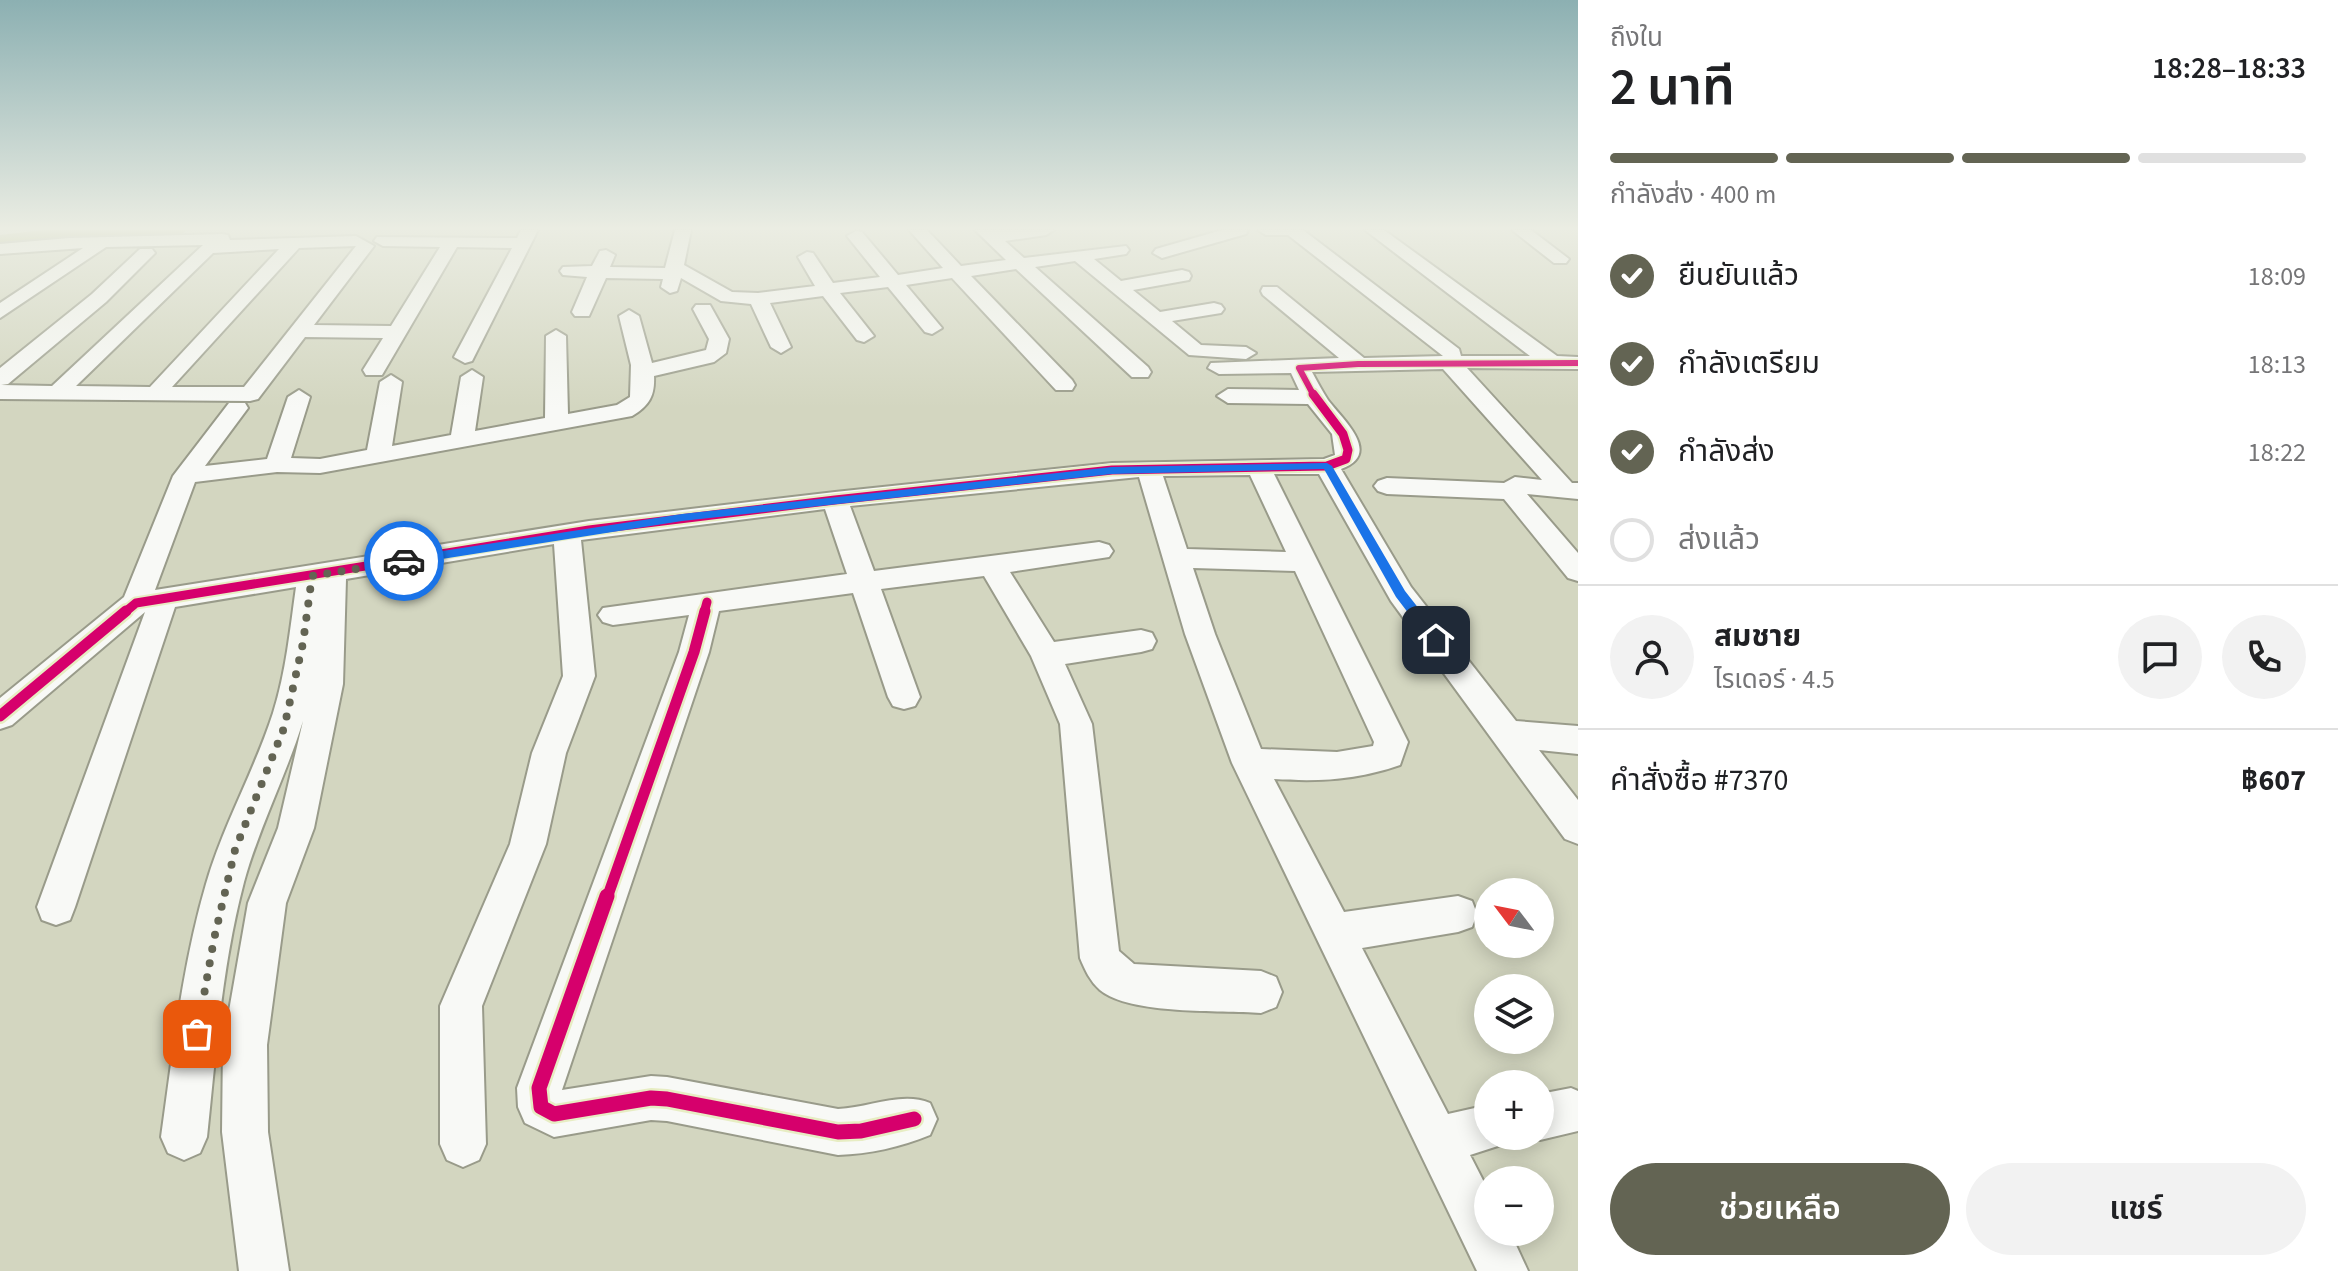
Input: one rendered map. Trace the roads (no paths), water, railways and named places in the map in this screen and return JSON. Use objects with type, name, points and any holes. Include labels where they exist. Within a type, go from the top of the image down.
[{"type":"street","points":[[0,312],[27,289]]},
{"type":"street","points":[[0,379],[108,289]]},
{"type":"street","points":[[62,387],[165,289]]},
{"type":"street","points":[[161,386],[251,289]]},
{"type":"street","points":[[0,392],[250,394],[331,289]]},
{"type":"street","points":[[378,456],[382,376],[397,332],[423,289]]},
{"type":"street","points":[[462,439],[469,367],[503,289]]},
{"type":"street","points":[[582,312],[592,289]]},
{"type":"street","points":[[708,289],[728,297],[758,299],[825,289]]},
{"type":"street","points":[[827,289],[864,336]]},
{"type":"street","points":[[899,289],[932,328]]},
{"type":"street","points":[[974,289],[1064,385]]},
{"type":"street","points":[[1048,289],[1140,372]]},
{"type":"street","points":[[1119,289],[1196,351],[1267,354]]},
{"type":"street","points":[[1361,289],[1443,360],[1561,489]]},
{"type":"street","points":[[1453,289],[1550,361]]},
{"type":"street","points":[[1270,291],[1358,364]]},
{"type":"street","points":[[758,299],[781,347]]},
{"type":"street","points":[[641,372],[707,358],[716,353],[719,339],[703,309]]},
{"type":"street","points":[[1156,318],[1214,309]]},
{"type":"street","points":[[185,476],[277,465],[320,466],[624,411],[637,403],[642,394],[641,372],[629,316]]},
{"type":"street","points":[[301,331],[397,332]]},
{"type":"street","points":[[556,336],[557,422]]},
{"type":"street","points":[[1219,368],[1299,368],[1443,360],[1578,363]]},
{"type":"street","points":[[0,716],[150,600],[567,534],[835,500],[1112,470],[1327,466],[1346,459],[1346,436],[1315,397],[1299,368]]},
{"type":"street","points":[[1228,396],[1315,397]]},
{"type":"street","points":[[277,465],[299,397]]},
{"type":"street","points":[[56,907],[185,476],[237,408]]},
{"type":"street","points":[[1327,466],[1401,594],[1578,828]]},
{"type":"street","points":[[1249,763],[1333,767],[1371,763],[1388,755],[1391,742],[1259,468]]},
{"type":"street","points":[[1149,470],[1205,649],[1249,763],[1503,1271]]},
{"type":"street","points":[[1511,491],[1515,485],[1561,489]]},
{"type":"street","points":[[1387,486],[1511,491],[1578,571]]},
{"type":"street","points":[[835,500],[904,697]]},
{"type":"street","points":[[463,1144],[461,1006],[528,844],[549,753],[579,676],[567,534]]},
{"type":"street","points":[[613,615],[1099,551]]},
{"type":"street","points":[[1177,558],[1304,562]]},
{"type":"street","points":[[992,565],[1046,655],[1076,724],[1100,958],[1107,970],[1118,980],[1134,985],[1261,992]]},
{"type":"street","points":[[184,1137],[200,1009],[235,850],[284,728],[322,574]]},
{"type":"street","points":[[264,1268],[245,1132],[245,1045],[267,903],[296,828],[327,684],[322,574]]},
{"type":"street","points":[[707,602],[694,652],[539,1088],[541,1107],[554,1114],[651,1098],[667,1099],[838,1132],[861,1131],[914,1119]]},
{"type":"street","points":[[1046,655],[1141,641]]},
{"type":"street","points":[[1507,734],[1578,740]]},
{"type":"street","points":[[1333,933],[1458,914]]},
{"type":"street","points":[[1437,1139],[1474,1131]]}]
